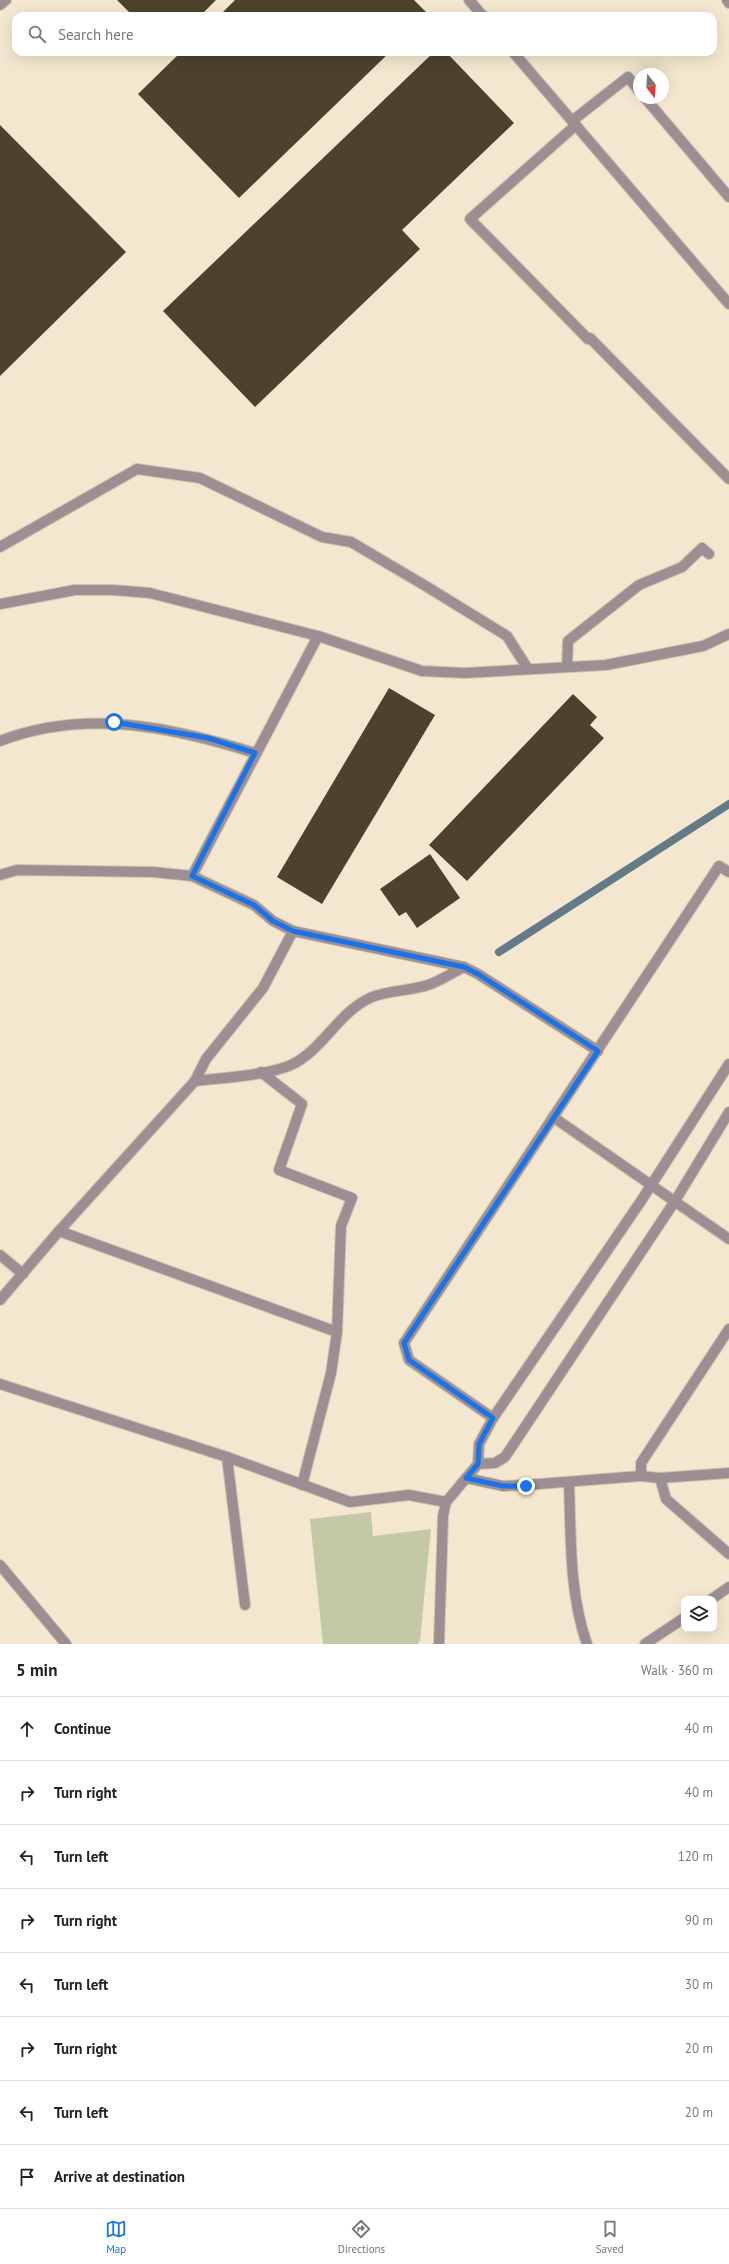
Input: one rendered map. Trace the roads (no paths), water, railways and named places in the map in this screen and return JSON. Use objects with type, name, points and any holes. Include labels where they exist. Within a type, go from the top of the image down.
[{"type":"street","points":[[0,6],[6,0]]},
{"type":"street","points":[[469,0],[480,12]]},
{"type":"street","points":[[516,56],[729,304]]},
{"type":"street","points":[[633,83],[628,77],[574,123],[470,219],[729,479]]},
{"type":"street","points":[[650,104],[729,197]]},
{"type":"street","points":[[0,547],[137,469],[200,478],[322,537],[351,542],[424,584],[507,636],[528,669]]},
{"type":"street","points":[[567,666],[568,641],[627,594],[639,585],[682,567],[702,548],[709,554]]},
{"type":"street","points":[[0,604],[75,590],[113,590],[150,593],[318,636],[422,671],[466,673],[606,664],[703,646],[729,634]]},
{"type":"street","points":[[192,876],[255,753],[318,636]]},
{"type":"street","points":[[0,741],[77,724],[114,722],[208,738],[255,753]]},
{"type":"street","points":[[493,1418],[409,1360],[404,1343],[719,866],[729,872]]},
{"type":"street","points":[[0,875],[17,870],[153,872],[192,876],[254,905],[273,921],[293,931],[464,967],[478,974],[598,1051]]},
{"type":"street","points":[[0,1300],[59,1231],[196,1081],[206,1059],[263,988],[293,931]]},
{"type":"street","points":[[196,1081],[261,1072],[291,1065],[310,1052],[358,1006],[372,997],[428,985],[464,967]]},
{"type":"street","points":[[439,1644],[443,1516],[446,1502],[478,1464],[479,1444],[493,1418],[652,1184],[729,1064]]},
{"type":"street","points":[[261,1072],[302,1104],[279,1170],[352,1198],[341,1226],[337,1332],[331,1373],[302,1485]]},
{"type":"street","points":[[478,1464],[495,1463],[505,1456],[675,1201],[729,1112]]},
{"type":"street","points":[[553,1117],[729,1238]]},
{"type":"street","points":[[59,1231],[337,1332]]},
{"type":"street","points":[[0,1255],[23,1274]]},
{"type":"street","points":[[641,1476],[641,1463],[729,1329]]},
{"type":"street","points":[[0,1384],[227,1457],[350,1502],[409,1495],[446,1502]]},
{"type":"street","points":[[227,1457],[244,1605]]},
{"type":"street","points":[[466,1478],[503,1486],[569,1483],[641,1476],[660,1478],[729,1472]]},
{"type":"street","points":[[660,1478],[666,1499],[729,1554]]},
{"type":"street","points":[[569,1483],[572,1559],[579,1614],[587,1644]]},
{"type":"street","points":[[0,1565],[66,1644]]},
{"type":"street","points":[[716,1596],[729,1587]]},
{"type":"street","points":[[645,1644],[681,1620]]},
{"type":"waterway","points":[[499,952],[729,804]]}]
